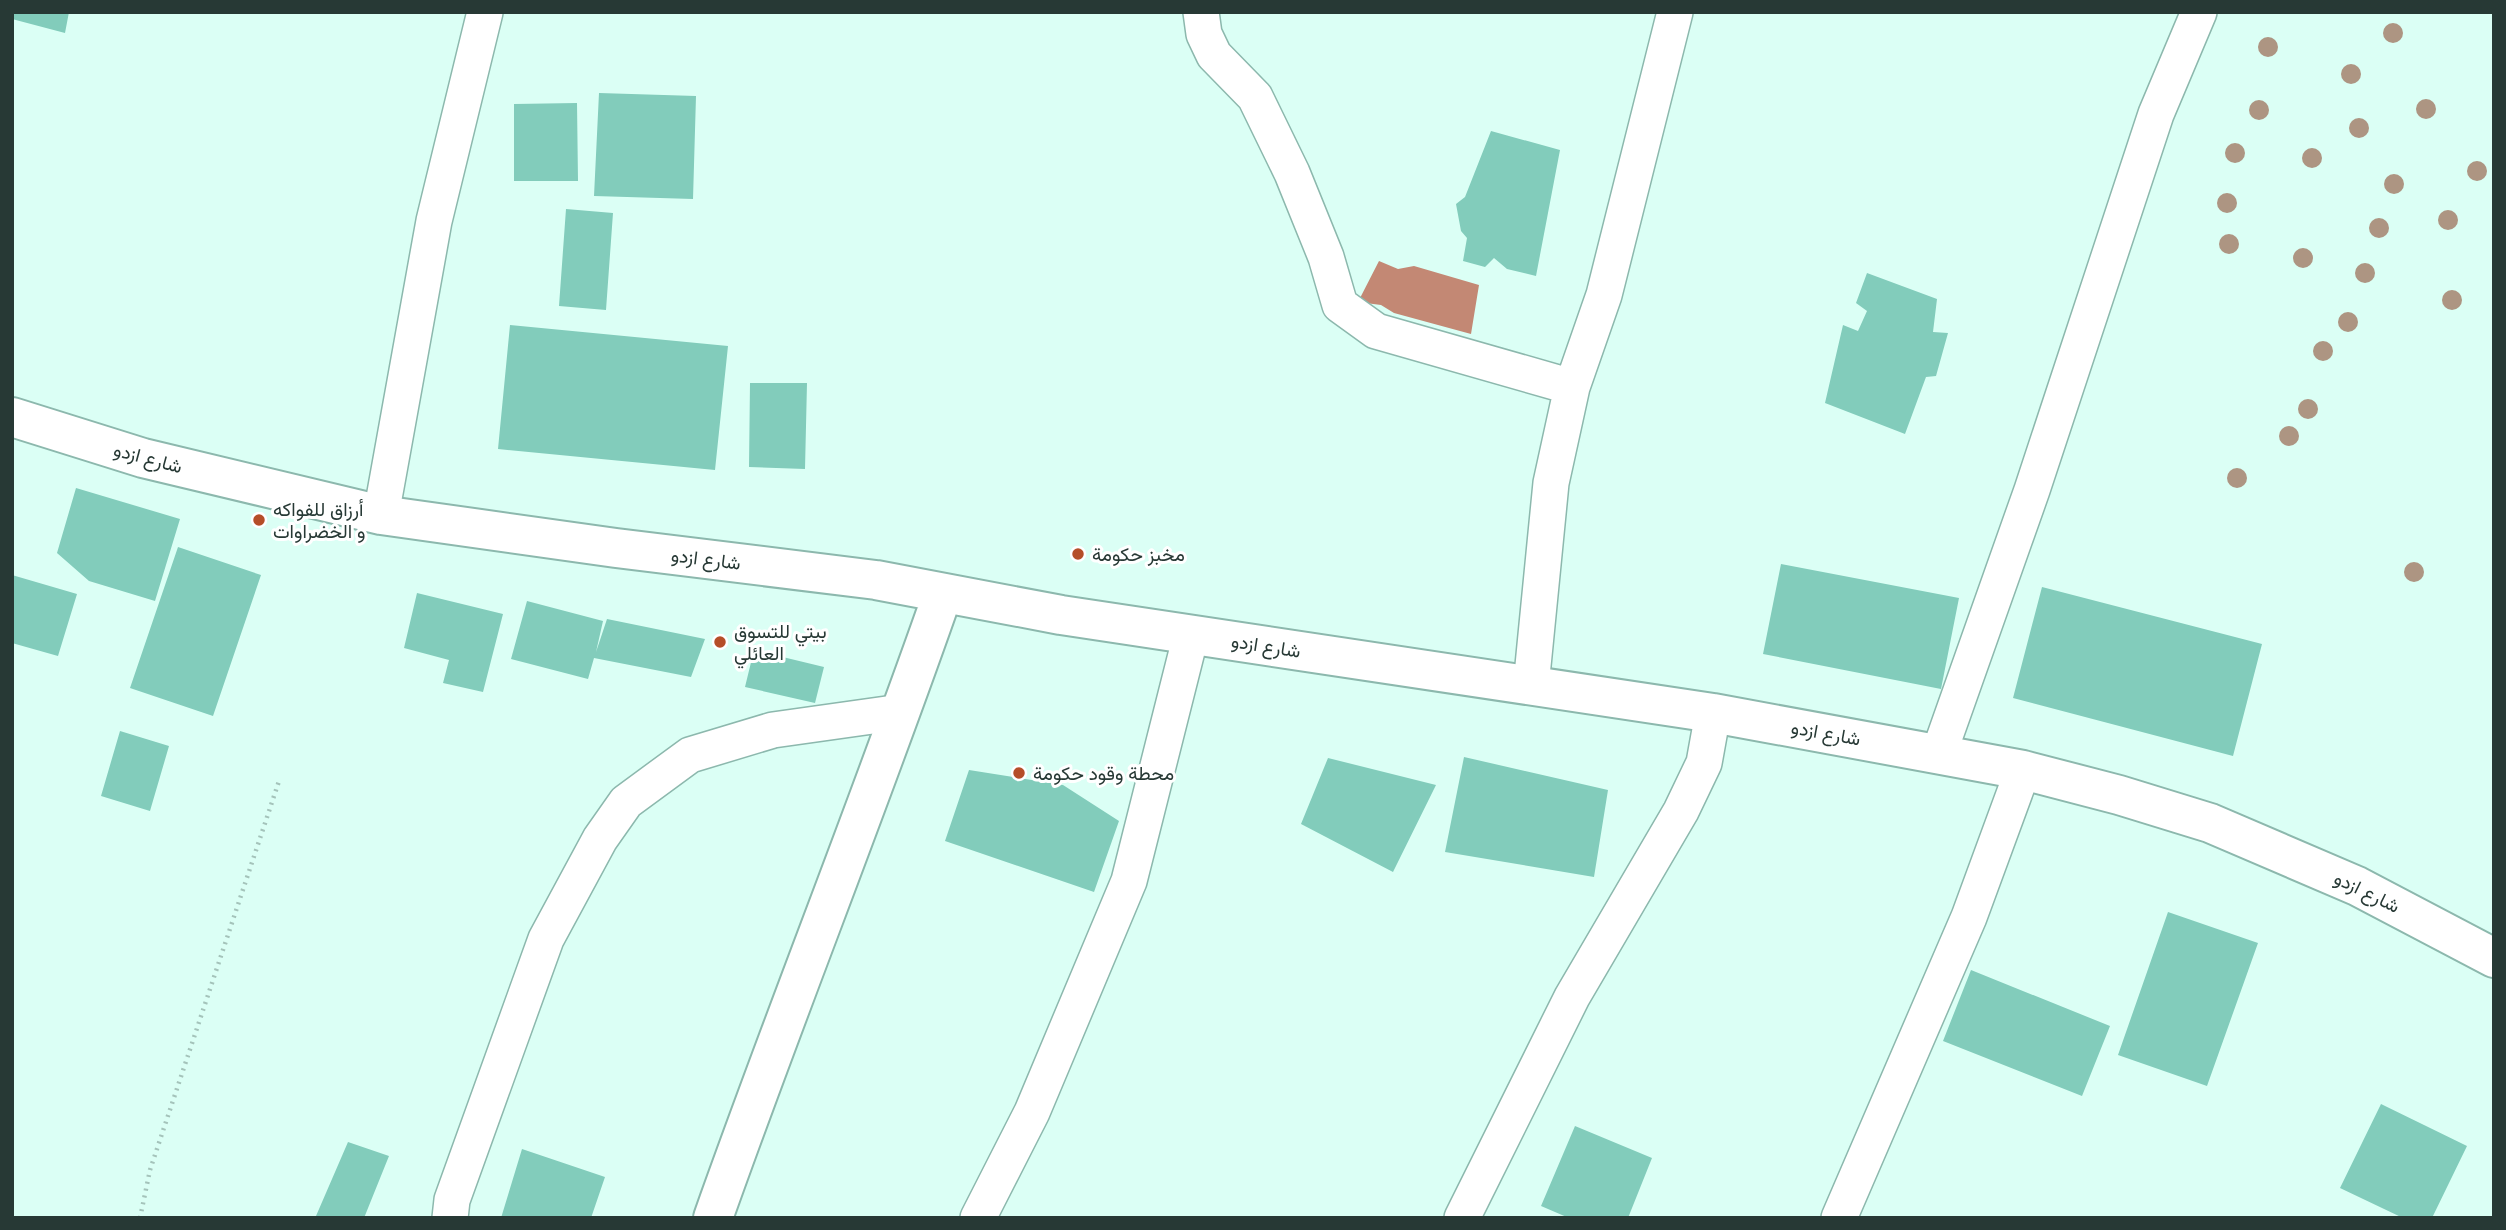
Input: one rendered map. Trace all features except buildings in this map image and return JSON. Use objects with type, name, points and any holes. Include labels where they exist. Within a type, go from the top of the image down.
[{"type":"street","points":[[381,515],[434,221],[485,12]]},
{"type":"street","points":[[1201,12],[1204,34],[1214,55],[1255,97],[1292,173],[1326,257],[1340,305],[1376,331],[1573,387]]},
{"type":"street","points":[[1531,686],[1551,483],[1573,387],[1604,295],[1675,12]]},
{"type":"street","points":[[1939,753],[2032,490],[2147,140],[2199,12]]},
{"type":"street","name":"شارع ازدو","points":[[12,417],[143,458],[381,515],[616,548],[876,580],[1191,635],[1713,713],[1939,753],[2023,771],[2119,795],[2210,823],[2357,886],[2494,958]]},
{"type":"street","points":[[713,1218],[943,593]]},
{"type":"street","points":[[978,1218],[1032,1112],[1129,881],[1191,635]]},
{"type":"street","points":[[450,1218],[452,1200],[546,939],[600,839],[626,802],[690,755],[774,730],[901,712]]},
{"type":"street","points":[[1462,1218],[1572,997],[1681,811],[1704,763],[1713,713]]},
{"type":"street","points":[[1839,1218],[1969,916],[2023,771]]},
{"type":"path","points":[[140,1218],[150,1170],[280,778]]},
{"type":"shaded area","points":[[1379,261],[1398,269],[1414,266],[1479,285],[1471,334],[1394,313],[1381,305],[1358,302]]},
{"type":"place","name":"أرزاق للفواكه و الخضراوات","points":[[259,520]]},
{"type":"place","name":"مخبز حكومة","points":[[1078,554]]},
{"type":"place","name":"بيتي للتسوق العائلي","points":[[720,642]]},
{"type":"place","name":"محطة وقود حكومة","points":[[1019,773]]}]
